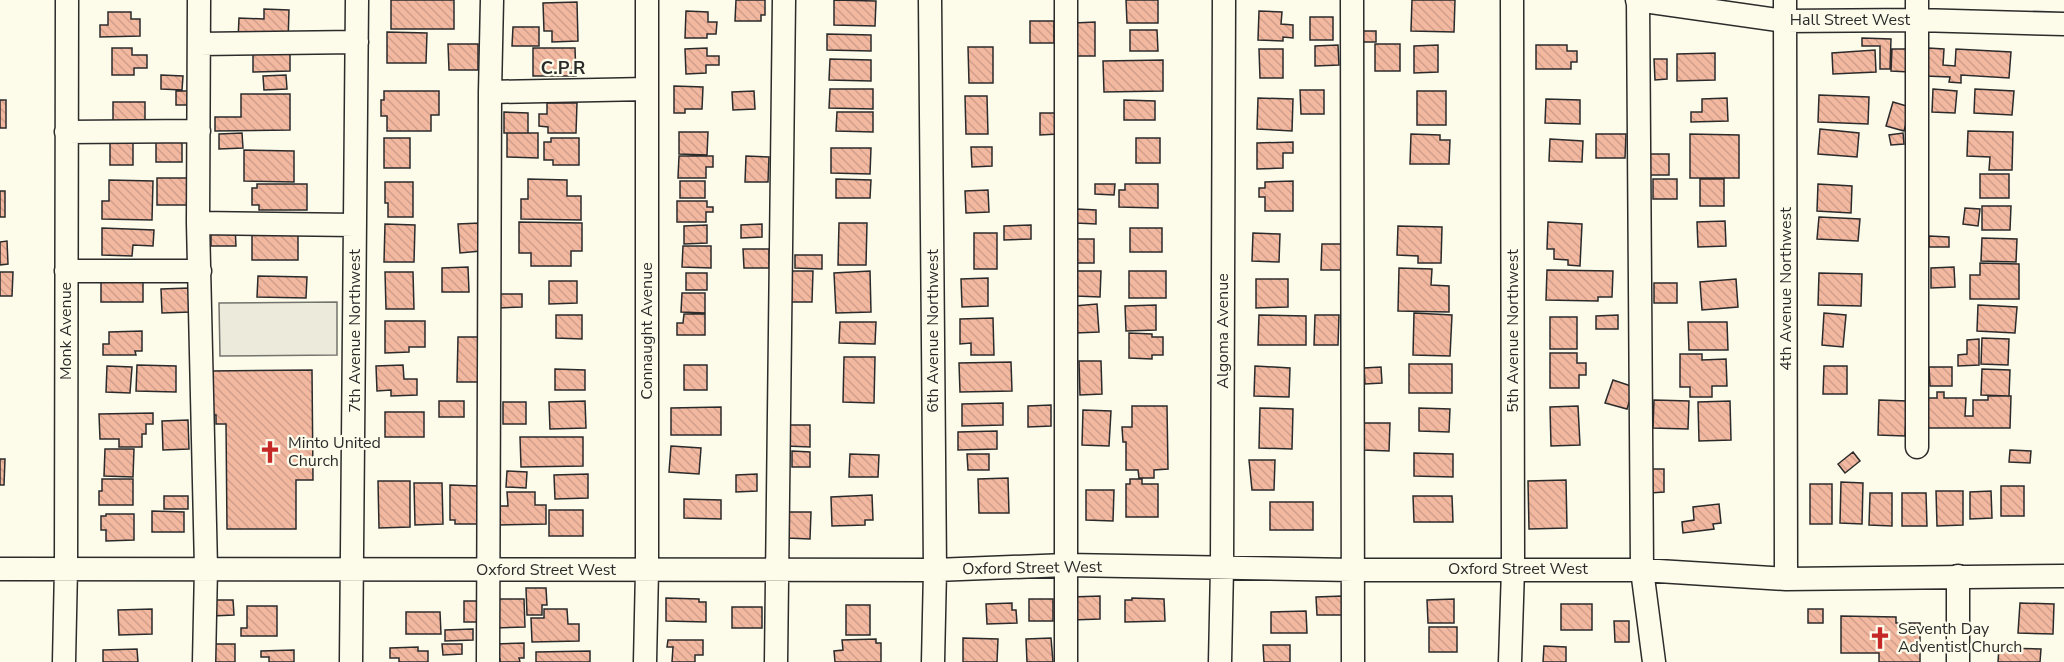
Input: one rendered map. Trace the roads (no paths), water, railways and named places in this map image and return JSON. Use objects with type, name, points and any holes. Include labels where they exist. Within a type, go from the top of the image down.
[{"type":"street","name":"Monk Avenue","points":[[64,662],[67,0]]},
{"type":"street","points":[[199,0],[198,223],[206,568],[204,662]]},
{"type":"street","name":"7th Avenue Northwest","points":[[351,662],[357,0]]},
{"type":"street","points":[[488,662],[492,0]]},
{"type":"street","name":"Connaught Avenue","points":[[645,662],[647,0]]},
{"type":"street","points":[[776,662],[783,0]]},
{"type":"street","name":"6th Avenue Northwest","points":[[930,0],[935,570],[933,662]]},
{"type":"street","points":[[1066,0],[1066,662]]},
{"type":"street","name":"Algoma Avenue","points":[[1220,662],[1224,0]]},
{"type":"street","points":[[1352,0],[1353,662]]},
{"type":"street","name":"5th Avenue Northwest","points":[[1510,662],[1513,569],[1512,0]]},
{"type":"street","points":[[1638,0],[1642,570],[1654,662]]},
{"type":"street","name":"Hall Street West","points":[[1638,0],[1785,10],[1917,10],[2064,24]]},
{"type":"street","name":"4th Avenue Northwest","points":[[1785,10],[1786,579]]},
{"type":"street","points":[[1917,10],[1917,447]]},
{"type":"street","points":[[199,44],[357,42]]},
{"type":"street","points":[[490,92],[647,88]]},
{"type":"street","points":[[66,132],[199,131]]},
{"type":"street","points":[[198,223],[355,225]]},
{"type":"street","points":[[66,272],[200,272]]},
{"type":"street","name":"Oxford Street West","points":[[0,569],[935,570],[1066,565],[1352,570],[1642,570],[1786,579],[2064,576]]},
{"type":"street","points":[[1958,576],[1958,662]]},
{"type":"place","name":"Minto United Church","points":[[270,452]]},
{"type":"place","name":"Seventh Day Adventist Church","points":[[1880,638]]},
{"type":"district","name":"C.P.R","points":[[563,68]]}]
